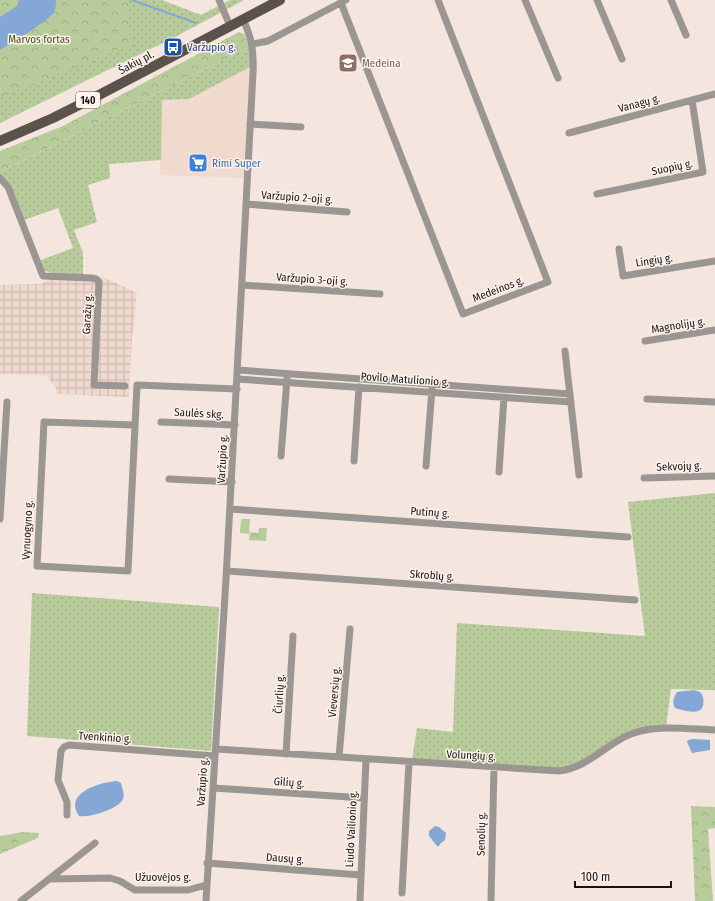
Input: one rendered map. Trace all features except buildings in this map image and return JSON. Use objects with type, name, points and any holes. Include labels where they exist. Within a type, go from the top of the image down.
[{"type":"main road","name":"Šakių pl.","points":[[0,141],[53,118],[99,95],[280,0]]},
{"type":"street","points":[[219,0],[230,26]]},
{"type":"street","name":"Medeinos g.","points":[[343,1],[463,314],[548,282],[438,0]]},
{"type":"street","points":[[525,0],[558,78]]},
{"type":"street","points":[[597,0],[622,59]]},
{"type":"street","points":[[671,0],[686,35]]},
{"type":"street","points":[[253,44],[268,41],[343,1]]},
{"type":"street","name":"Varžupio g.","points":[[206,901],[227,571],[254,54],[253,44],[243,19]]},
{"type":"street","name":"Vanagų g.","points":[[569,134],[715,94]]},
{"type":"street","name":"Suopių g.","points":[[597,194],[703,172],[692,100]]},
{"type":"street","points":[[250,124],[301,127]]},
{"type":"street","name":"Garažų g.","points":[[0,178],[8,187],[43,276],[92,278],[99,282],[94,385],[125,386]]},
{"type":"street","name":"Varžupio 2-oji g.","points":[[246,204],[347,212]]},
{"type":"street","name":"Lingių g.","points":[[619,249],[623,276],[715,261]]},
{"type":"street","name":"Varžupio 3-oji g.","points":[[242,285],[380,294]]},
{"type":"street","name":"Magnolijų g.","points":[[646,342],[715,330]]},
{"type":"street","points":[[565,352],[579,475]]},
{"type":"street","name":"Povilo Matulionio g.","points":[[238,370],[570,394]]},
{"type":"street","points":[[281,456],[287,374]]},
{"type":"street","name":"Povilo Matulionio g.","points":[[237,378],[571,402]]},
{"type":"street","points":[[426,466],[433,384]]},
{"type":"street","name":"Vynuogyno g.","points":[[135,426],[44,422],[37,566],[128,570],[137,385],[237,389]]},
{"type":"street","points":[[354,461],[359,387]]},
{"type":"street","points":[[499,472],[504,397]]},
{"type":"street","points":[[647,399],[715,402]]},
{"type":"street","points":[[0,519],[7,402]]},
{"type":"street","name":"Saulės skg.","points":[[161,422],[235,425]]},
{"type":"street","name":"Sekvojų g.","points":[[644,478],[715,476]]},
{"type":"street","points":[[169,479],[232,482]]},
{"type":"street","name":"Putinų g.","points":[[230,509],[628,537]]},
{"type":"street","name":"Skroblų g.","points":[[227,571],[636,600]]},
{"type":"street","name":"Vieversių g.","points":[[339,757],[350,629]]},
{"type":"street","name":"Čiurlių g.","points":[[286,754],[293,636]]},
{"type":"street","name":"Volungių g.","points":[[216,753],[286,754],[339,757],[548,772],[568,770],[586,762],[624,737],[644,730],[715,730]]},
{"type":"street","name":"Tvenkinio g.","points":[[67,815],[67,802],[58,780],[61,751],[64,747],[69,745],[216,753]]},
{"type":"street","name":"Liudo Vailionio g.","points":[[360,901],[366,759]]},
{"type":"street","points":[[402,893],[409,762]]},
{"type":"street","name":"Senolių g.","points":[[491,901],[494,767]]},
{"type":"street","name":"Gilių g.","points":[[213,788],[364,798]]},
{"type":"street","points":[[21,901],[95,843]]},
{"type":"street","name":"Dausų g.","points":[[208,863],[360,875]]},
{"type":"street","name":"Užuovėjos g.","points":[[50,879],[110,878],[120,881],[135,890],[188,890],[206,885]]},
{"type":"shaded area","points":[[250,67],[245,178],[160,175],[162,100],[189,99]]},
{"type":"shaded area","points":[[57,275],[103,277],[137,293],[132,338],[129,397],[56,394],[56,388],[46,375],[0,374],[0,285],[41,284]]},
{"type":"green space","name":"Marvos fortas","points":[[0,0],[128,0],[131,45],[0,98]]},
{"type":"green space","points":[[56,0],[162,0],[201,15],[230,0],[244,0],[177,36],[0,123],[0,50]]},
{"type":"green space","points":[[239,32],[244,34],[249,47],[0,172],[0,151],[63,126]]},
{"type":"green space","points":[[249,47],[251,58],[250,67],[189,99],[162,100],[161,160],[109,164],[110,178],[88,185],[97,222],[74,230],[83,253],[83,275],[57,275],[43,270],[41,260],[73,248],[58,208],[24,220],[0,175],[0,172]]},
{"type":"green space","points":[[715,493],[715,690],[671,689],[666,726],[652,727],[577,765],[562,769],[412,760],[417,728],[453,732],[457,623],[645,636],[628,502]]},
{"type":"green space","points":[[241,519],[250,519],[249,534],[240,533]]},
{"type":"green space","points":[[259,528],[267,528],[266,541],[249,540],[250,532],[258,533]]},
{"type":"green space","points":[[32,593],[219,607],[211,751],[27,736]]},
{"type":"green space","points":[[691,806],[715,807],[715,828],[708,829],[713,901],[695,901]]},
{"type":"green space","points":[[23,832],[39,833],[38,838],[0,854],[0,836]]},
{"type":"water","points":[[19,0],[56,0],[56,8],[54,12],[44,21],[0,50],[0,17],[17,6]]},
{"type":"water","points":[[694,690],[700,692],[703,697],[704,703],[700,710],[696,712],[675,708],[673,700],[677,692]]},
{"type":"water","points":[[688,740],[710,740],[710,750],[692,753],[687,742]]},
{"type":"water","points":[[117,781],[121,783],[124,793],[124,797],[120,803],[103,812],[90,816],[79,816],[75,808],[76,801],[80,795],[93,786]]},
{"type":"water","points":[[435,826],[439,827],[446,833],[445,840],[439,846],[437,846],[429,836],[429,831]]},
{"type":"waterway","points":[[132,0],[196,23]]},
{"type":"place","name":"Varžupio g.","points":[[173,47]]},
{"type":"place","name":"Medeina","points":[[348,63]]},
{"type":"place","name":"Rimi Super","points":[[198,163]]}]
